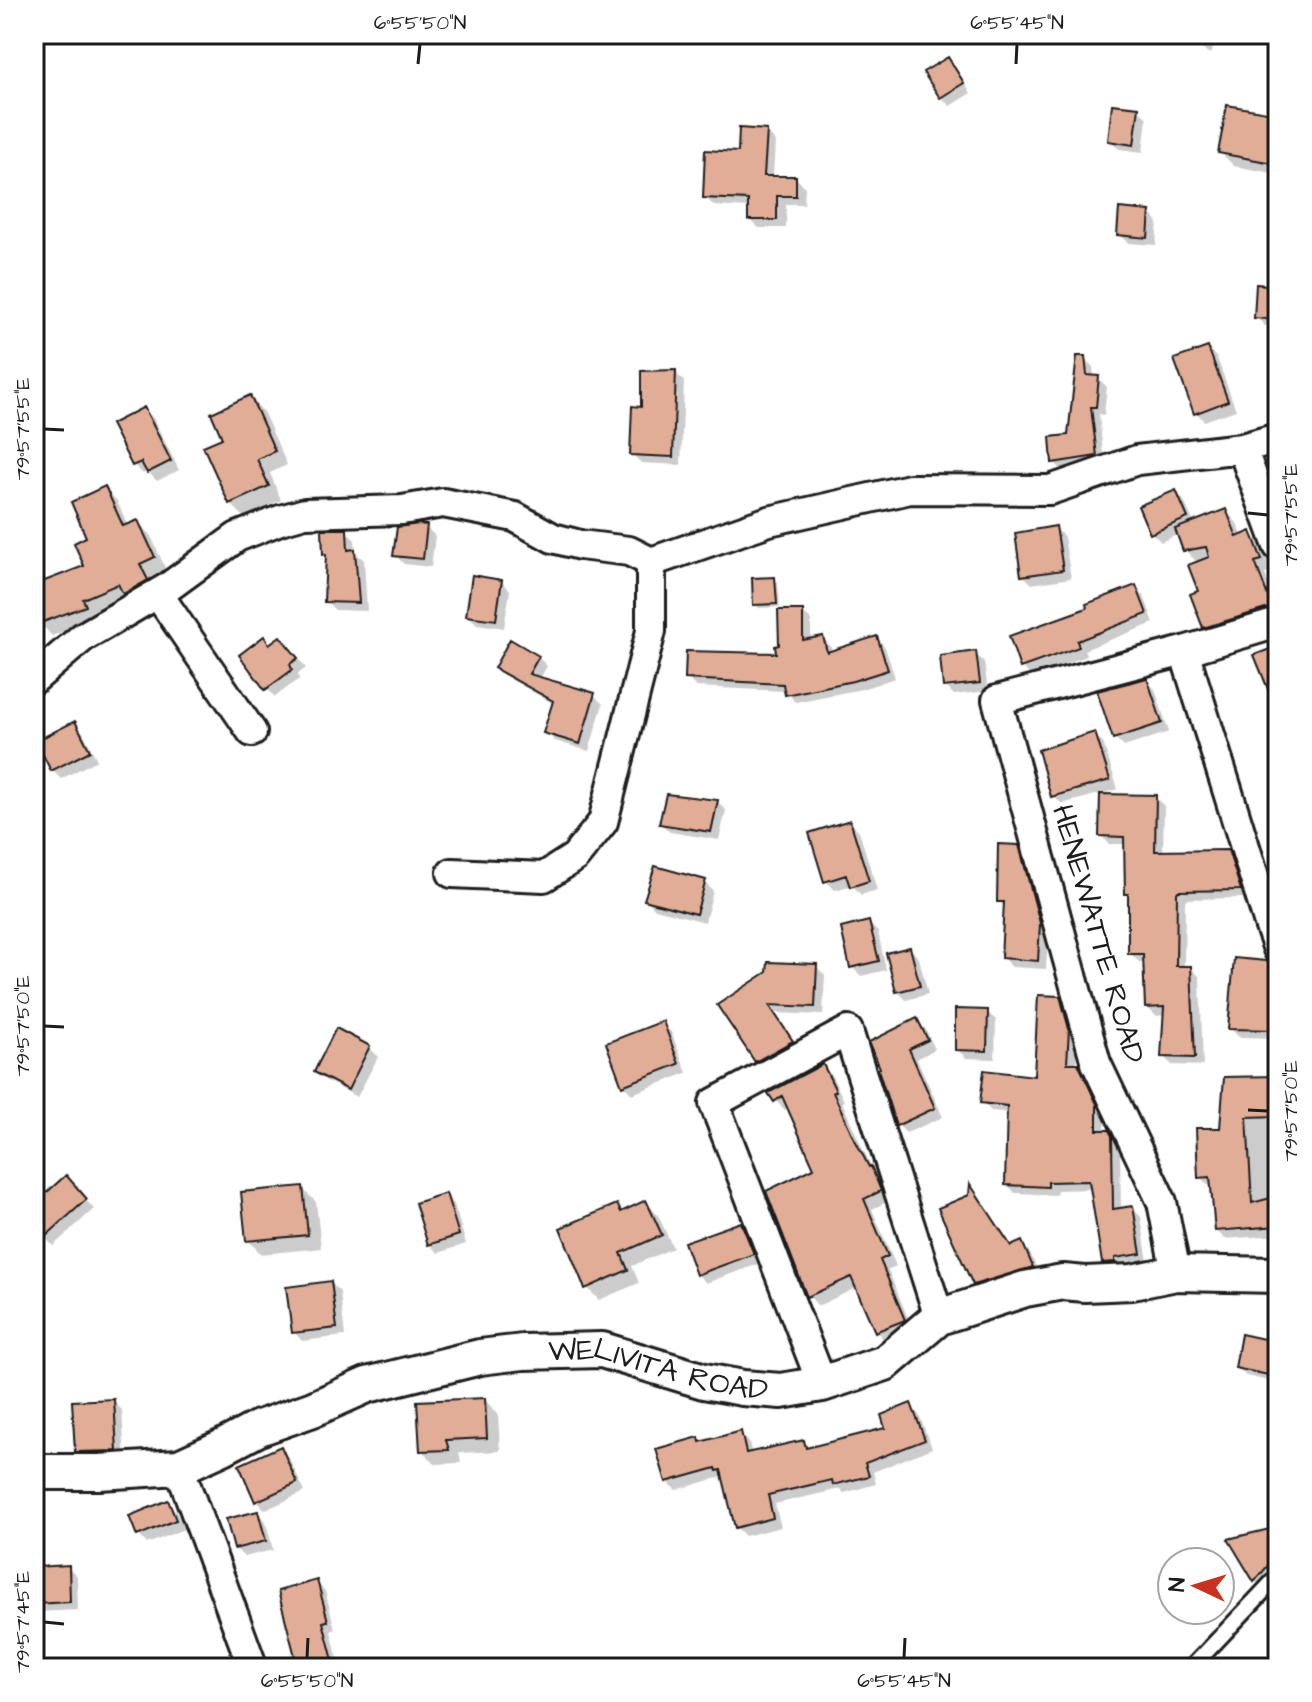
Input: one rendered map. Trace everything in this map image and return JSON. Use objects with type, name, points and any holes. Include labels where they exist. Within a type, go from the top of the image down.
[{"type":"street","points":[[34,679],[83,637],[158,594],[237,537],[305,513],[402,510],[443,503],[515,517],[553,538],[629,551],[651,562],[769,521],[910,489],[1050,490],[1137,460],[1242,448],[1278,438]]},
{"type":"street","points":[[1242,448],[1278,546]]},
{"type":"street","points":[[452,873],[544,877],[575,857],[603,822],[651,631],[651,562]]},
{"type":"street","points":[[158,594],[252,732]]},
{"type":"street","points":[[1278,623],[1184,651],[1278,949]]},
{"type":"street","name":"HENEWATTE ROAD","points":[[1176,1273],[1162,1202],[1096,1063],[997,700],[1184,651]]},
{"type":"street","points":[[822,1384],[714,1103],[848,1031],[939,1317]]},
{"type":"street","name":"WELIVITA ROAD","points":[[34,1472],[179,1467],[259,1428],[367,1385],[480,1357],[523,1352],[602,1350],[704,1381],[781,1391],[822,1384],[885,1363],[939,1317],[1025,1289],[1063,1282],[1132,1282],[1176,1273],[1278,1275]]},
{"type":"street","points":[[179,1467],[253,1668]]},
{"type":"lane","points":[[1191,1668],[1278,1576]]},
{"type":"building","points":[[948,57],[964,83],[940,98],[923,72]]},
{"type":"building","points":[[1112,104],[1139,107],[1134,145],[1108,141]]},
{"type":"building","points":[[1227,105],[1278,114],[1278,164],[1218,153]]},
{"type":"building","points":[[739,128],[767,130],[764,176],[796,176],[796,196],[777,196],[777,220],[748,220],[748,200],[703,198],[705,150],[738,152]]},
{"type":"building","points":[[1119,208],[1150,211],[1148,238],[1117,235]]},
{"type":"building","points":[[1256,284],[1278,286],[1278,320],[1254,318]]},
{"type":"building","points":[[1208,347],[1228,401],[1194,414],[1174,359]]},
{"type":"building","points":[[1077,356],[1085,356],[1087,375],[1099,376],[1096,407],[1091,407],[1097,456],[1052,463],[1050,437],[1068,435]]},
{"type":"building","points":[[676,370],[673,457],[630,455],[632,406],[641,407],[641,371]]},
{"type":"building","points":[[250,395],[275,451],[257,459],[269,486],[229,504],[203,446],[222,438],[211,413]]},
{"type":"building","points":[[144,407],[171,461],[147,473],[141,462],[132,466],[111,424]]},
{"type":"building","points":[[105,486],[123,526],[138,520],[155,557],[140,564],[148,580],[123,594],[118,584],[83,599],[86,606],[38,624],[34,613],[34,585],[84,566],[74,543],[86,537],[71,502]]},
{"type":"building","points":[[1176,490],[1188,518],[1150,534],[1138,506]]},
{"type":"building","points":[[1226,509],[1237,537],[1251,531],[1262,560],[1255,562],[1272,607],[1203,628],[1190,594],[1198,591],[1188,565],[1209,557],[1206,547],[1183,551],[1175,529]]},
{"type":"building","points":[[427,525],[423,559],[393,556],[397,527]]},
{"type":"building","points":[[1056,526],[1063,570],[1021,576],[1015,533]]},
{"type":"building","points":[[322,529],[347,529],[348,550],[355,549],[359,603],[324,602],[326,554],[323,554]]},
{"type":"building","points":[[472,575],[502,580],[496,620],[466,616]]},
{"type":"building","points":[[775,577],[777,604],[753,605],[752,578]]},
{"type":"building","points":[[1136,585],[1147,614],[1077,641],[1079,647],[1020,668],[1009,636],[1087,608],[1086,604]]},
{"type":"building","points":[[778,610],[803,610],[803,640],[823,636],[827,652],[877,636],[888,670],[853,681],[785,695],[783,684],[685,679],[686,651],[776,653],[775,646],[779,645]]},
{"type":"building","points":[[264,636],[269,644],[280,636],[298,658],[290,664],[292,670],[265,690],[239,655]]},
{"type":"building","points":[[510,639],[539,656],[529,674],[595,693],[580,744],[543,733],[553,701],[494,668]]},
{"type":"building","points":[[1278,646],[1278,711],[1277,711],[1254,655]]},
{"type":"building","points":[[976,651],[980,683],[943,687],[940,656]]},
{"type":"building","points":[[1147,678],[1162,723],[1113,739],[1097,691]]},
{"type":"building","points":[[75,721],[90,751],[51,771],[36,741]]},
{"type":"building","points":[[1095,732],[1110,780],[1051,797],[1038,750]]},
{"type":"building","points":[[666,794],[718,800],[711,832],[659,824]]},
{"type":"building","points":[[1100,794],[1156,795],[1155,851],[1228,850],[1241,890],[1177,893],[1176,966],[1191,966],[1195,1058],[1161,1057],[1164,1007],[1145,1008],[1143,954],[1128,954],[1124,837],[1099,836]]},
{"type":"building","points":[[850,820],[869,881],[850,887],[846,875],[824,882],[809,833]]},
{"type":"building","points":[[998,844],[1019,845],[1040,923],[1038,961],[1001,958],[1004,902],[997,902]]},
{"type":"building","points":[[655,866],[706,880],[696,914],[644,900]]},
{"type":"building","points":[[869,921],[879,961],[850,968],[841,928]]},
{"type":"building","points":[[910,947],[920,986],[896,992],[886,953]]},
{"type":"building","points":[[1234,958],[1266,961],[1278,966],[1275,1007],[1278,1007],[1278,1030],[1228,1029]]},
{"type":"building","points":[[768,962],[817,964],[815,1007],[769,1005],[793,1041],[755,1062],[717,1005],[767,972]]},
{"type":"building","points":[[1038,995],[1060,996],[1069,1029],[1067,1063],[1078,1063],[1097,1104],[1097,1130],[1109,1130],[1112,1136],[1113,1209],[1133,1206],[1141,1254],[1102,1263],[1089,1181],[1048,1182],[1048,1187],[1005,1185],[1007,1106],[980,1103],[984,1070],[1034,1076]]},
{"type":"building","points":[[955,1009],[988,1010],[987,1051],[955,1050]]},
{"type":"building","points":[[917,1018],[928,1040],[909,1049],[935,1108],[896,1126],[880,1068],[869,1042]]},
{"type":"building","points":[[663,1021],[679,1064],[622,1086],[606,1043]]},
{"type":"building","points":[[336,1028],[370,1046],[348,1090],[314,1072]]},
{"type":"building","points":[[823,1064],[852,1134],[871,1166],[881,1191],[864,1199],[888,1256],[880,1260],[905,1320],[875,1332],[851,1277],[807,1297],[766,1191],[814,1168],[782,1096],[774,1102],[768,1093]]},
{"type":"building","points":[[1278,1076],[1278,1116],[1247,1117],[1252,1203],[1278,1196],[1278,1226],[1215,1231],[1210,1177],[1198,1178],[1196,1128],[1220,1128],[1224,1077]]},
{"type":"building","points":[[66,1175],[87,1199],[34,1247],[34,1204]]},
{"type":"building","points":[[970,1184],[1011,1246],[1022,1241],[1033,1267],[973,1285],[938,1208],[969,1195]]},
{"type":"building","points":[[303,1186],[308,1235],[246,1241],[241,1192]]},
{"type":"building","points":[[446,1193],[459,1235],[428,1245],[415,1203]]},
{"type":"building","points":[[646,1200],[662,1235],[621,1253],[628,1270],[585,1289],[560,1228],[617,1204],[621,1212]]},
{"type":"building","points":[[741,1222],[754,1254],[696,1275],[684,1242]]},
{"type":"building","points":[[331,1281],[337,1328],[292,1333],[286,1287]]},
{"type":"building","points":[[1241,1334],[1278,1342],[1278,1377],[1235,1368]]},
{"type":"building","points":[[485,1398],[487,1438],[446,1440],[449,1450],[420,1451],[417,1401]]},
{"type":"building","points":[[114,1399],[117,1451],[75,1452],[72,1401]]},
{"type":"building","points":[[911,1403],[925,1440],[865,1463],[869,1476],[833,1485],[832,1480],[768,1495],[773,1518],[735,1528],[721,1470],[717,1471],[716,1468],[666,1482],[656,1449],[699,1437],[700,1442],[741,1431],[746,1453],[804,1440],[806,1448],[885,1428],[881,1415]]},
{"type":"building","points":[[281,1446],[297,1483],[255,1502],[239,1465]]},
{"type":"building","points":[[168,1500],[176,1520],[137,1536],[129,1516]]},
{"type":"building","points":[[258,1511],[266,1541],[234,1549],[226,1519]]},
{"type":"building","points":[[1278,1527],[1278,1554],[1254,1582],[1236,1552],[1236,1546],[1232,1546],[1228,1539]]},
{"type":"building","points":[[69,1565],[70,1602],[34,1604],[34,1567]]},
{"type":"building","points":[[317,1580],[328,1621],[323,1622],[335,1668],[298,1668],[278,1591]]}]
